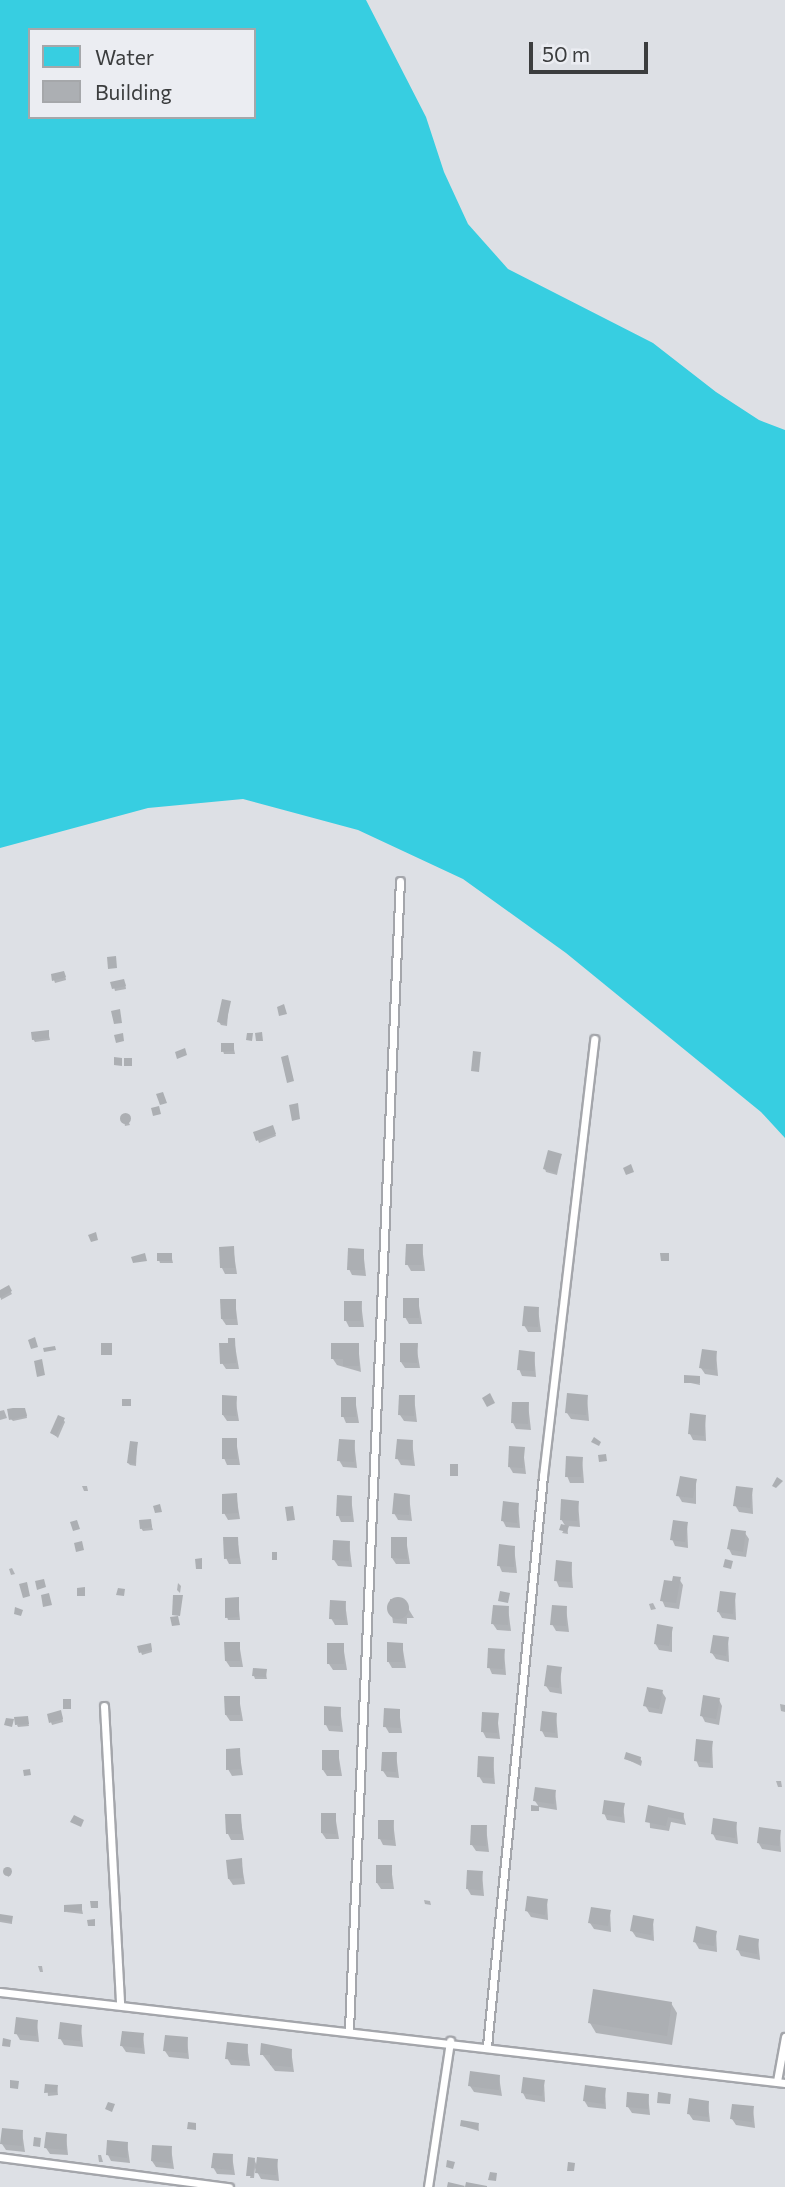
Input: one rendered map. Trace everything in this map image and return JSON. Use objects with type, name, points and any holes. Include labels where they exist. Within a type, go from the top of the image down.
[{"type":"lane","points":[[349,2029],[400,881]]},
{"type":"lane","points":[[487,2046],[543,1476],[594,1039]]},
{"type":"lane","points":[[104,1706],[120,2004]]},
{"type":"lane","points":[[0,1992],[349,2029],[781,2082],[785,2037]]},
{"type":"lane","points":[[428,2187],[450,2041]]},
{"type":"lane","points":[[0,2157],[229,2187]]},
{"type":"water","points":[[0,0],[366,0],[426,117],[444,172],[468,224],[508,269],[653,343],[716,392],[759,420],[785,430],[785,1138],[761,1112],[566,953],[463,879],[358,830],[243,799],[148,808],[0,848]]},
{"type":"building","points":[[116,956],[117,968],[108,969],[107,957]]},
{"type":"building","points":[[64,971],[66,977],[52,981],[51,974]]},
{"type":"building","points":[[124,979],[126,986],[112,989],[110,982]]},
{"type":"building","points":[[222,999],[231,1001],[226,1024],[217,1022]]},
{"type":"building","points":[[284,1004],[287,1014],[279,1016],[277,1007]]},
{"type":"building","points":[[120,1009],[122,1023],[114,1024],[111,1011]]},
{"type":"building","points":[[49,1030],[49,1038],[32,1040],[31,1032]]},
{"type":"building","points":[[262,1032],[263,1041],[256,1041],[255,1033]]},
{"type":"building","points":[[123,1033],[124,1041],[116,1043],[114,1035]]},
{"type":"building","points":[[247,1033],[253,1033],[252,1041],[246,1040]]},
{"type":"building","points":[[221,1043],[234,1043],[234,1051],[221,1052]]},
{"type":"building","points":[[185,1048],[187,1055],[177,1059],[175,1052]]},
{"type":"building","points":[[473,1051],[481,1052],[479,1072],[471,1071]]},
{"type":"building","points":[[288,1055],[294,1081],[287,1083],[281,1057]]},
{"type":"building","points":[[114,1057],[122,1058],[122,1066],[114,1065]]},
{"type":"building","points":[[124,1058],[132,1058],[132,1066],[124,1066]]},
{"type":"building","points":[[163,1092],[167,1103],[160,1105],[156,1094]]},
{"type":"building","points":[[298,1103],[300,1119],[292,1121],[289,1105]]},
{"type":"building","points":[[159,1106],[161,1114],[153,1116],[151,1108]]},
{"type":"building","points":[[125,1113],[129,1114],[129,1122],[125,1123],[121,1122],[120,1118],[121,1114]]},
{"type":"building","points":[[273,1125],[276,1134],[256,1141],[253,1132]]},
{"type":"building","points":[[548,1150],[562,1154],[556,1173],[543,1169]]},
{"type":"building","points":[[631,1164],[634,1172],[626,1175],[623,1168]]},
{"type":"building","points":[[96,1232],[98,1240],[91,1242],[88,1235]]},
{"type":"building","points":[[406,1244],[423,1244],[422,1265],[405,1265]]},
{"type":"building","points":[[234,1246],[235,1268],[220,1268],[219,1247]]},
{"type":"building","points":[[348,1248],[364,1249],[364,1270],[347,1270]]},
{"type":"building","points":[[145,1253],[147,1261],[133,1263],[131,1257]]},
{"type":"building","points":[[157,1253],[172,1253],[172,1261],[157,1261]]},
{"type":"building","points":[[660,1253],[669,1253],[669,1261],[661,1261]]},
{"type":"building","points":[[9,1285],[12,1291],[0,1298],[0,1290]]},
{"type":"building","points":[[403,1298],[419,1298],[419,1318],[403,1318]]},
{"type":"building","points":[[220,1299],[236,1299],[236,1319],[221,1319]]},
{"type":"building","points":[[344,1301],[362,1301],[361,1321],[344,1321]]},
{"type":"building","points":[[524,1306],[539,1307],[538,1327],[522,1326]]},
{"type":"building","points":[[35,1337],[38,1347],[31,1349],[28,1340]]},
{"type":"building","points":[[228,1338],[235,1338],[236,1363],[220,1364],[219,1343],[228,1343]]},
{"type":"building","points":[[101,1343],[112,1343],[112,1355],[101,1355]]},
{"type":"building","points":[[331,1343],[359,1343],[359,1366],[343,1366],[343,1359],[331,1359]]},
{"type":"building","points":[[400,1343],[418,1343],[417,1363],[400,1362]]},
{"type":"building","points":[[55,1346],[56,1350],[44,1352],[43,1348]]},
{"type":"building","points":[[702,1349],[717,1351],[715,1370],[699,1368]]},
{"type":"building","points":[[519,1350],[535,1352],[534,1371],[517,1370]]},
{"type":"building","points":[[42,1359],[45,1375],[37,1377],[34,1361]]},
{"type":"building","points":[[684,1375],[700,1376],[700,1383],[684,1383]]},
{"type":"building","points":[[490,1393],[495,1403],[487,1407],[482,1398]]},
{"type":"building","points":[[567,1393],[588,1395],[586,1415],[565,1413]]},
{"type":"building","points":[[222,1395],[237,1396],[236,1416],[222,1415]]},
{"type":"building","points":[[399,1395],[415,1395],[414,1416],[398,1415]]},
{"type":"building","points":[[341,1397],[356,1397],[356,1417],[341,1417]]},
{"type":"building","points":[[122,1399],[131,1399],[131,1406],[122,1406]]},
{"type":"building","points":[[512,1402],[529,1402],[528,1424],[511,1423]]},
{"type":"building","points":[[25,1408],[27,1416],[9,1420],[7,1409]]},
{"type":"building","points":[[690,1413],[706,1415],[704,1436],[688,1434]]},
{"type":"building","points":[[58,1415],[65,1418],[56,1436],[50,1433]]},
{"type":"building","points":[[594,1437],[601,1442],[599,1446],[591,1442]]},
{"type":"building","points":[[222,1438],[237,1438],[237,1459],[222,1459]]},
{"type":"building","points":[[339,1439],[355,1440],[354,1462],[337,1461]]},
{"type":"building","points":[[397,1439],[413,1440],[412,1460],[395,1459]]},
{"type":"building","points":[[130,1441],[138,1442],[135,1464],[127,1463]]},
{"type":"building","points":[[509,1446],[525,1447],[523,1468],[508,1467]]},
{"type":"building","points":[[606,1454],[607,1461],[599,1462],[598,1455]]},
{"type":"building","points":[[566,1456],[583,1457],[581,1477],[565,1477]]},
{"type":"building","points":[[450,1464],[458,1464],[458,1476],[450,1476]]},
{"type":"building","points":[[680,1476],[697,1479],[693,1498],[676,1496]]},
{"type":"building","points":[[777,1477],[783,1481],[776,1488],[772,1486]]},
{"type":"building","points":[[736,1486],[753,1488],[750,1508],[733,1506]]},
{"type":"building","points":[[237,1493],[238,1513],[222,1514],[222,1494]]},
{"type":"building","points":[[394,1493],[410,1495],[409,1515],[392,1514]]},
{"type":"building","points":[[337,1495],[352,1496],[351,1516],[336,1516]]},
{"type":"building","points":[[561,1499],[579,1501],[577,1521],[560,1520]]},
{"type":"building","points":[[503,1501],[519,1503],[517,1523],[501,1521]]},
{"type":"building","points":[[160,1504],[162,1512],[155,1513],[153,1506]]},
{"type":"building","points":[[293,1506],[295,1520],[287,1521],[285,1507]]},
{"type":"building","points":[[151,1519],[152,1527],[140,1529],[139,1520]]},
{"type":"building","points":[[77,1520],[80,1529],[73,1531],[70,1522]]},
{"type":"building","points":[[673,1520],[688,1522],[685,1542],[670,1540]]},
{"type":"building","points":[[561,1524],[569,1526],[567,1532],[559,1530]]},
{"type":"building","points":[[731,1529],[746,1531],[743,1552],[727,1549]]},
{"type":"building","points":[[223,1537],[238,1537],[239,1558],[224,1559]]},
{"type":"building","points":[[391,1537],[407,1537],[407,1559],[391,1558]]},
{"type":"building","points":[[333,1540],[350,1541],[349,1561],[332,1560]]},
{"type":"building","points":[[82,1541],[84,1550],[76,1552],[74,1543]]},
{"type":"building","points":[[499,1544],[515,1546],[514,1567],[497,1566]]},
{"type":"building","points":[[272,1552],[277,1552],[277,1560],[272,1560]]},
{"type":"building","points":[[202,1558],[202,1569],[196,1569],[195,1559]]},
{"type":"building","points":[[725,1559],[733,1561],[731,1569],[723,1567]]},
{"type":"building","points":[[556,1560],[572,1562],[571,1582],[554,1581]]},
{"type":"building","points":[[673,1576],[681,1577],[676,1603],[660,1601],[664,1580],[672,1581]]},
{"type":"building","points":[[44,1579],[46,1587],[37,1590],[35,1581]]},
{"type":"building","points":[[27,1582],[30,1596],[23,1598],[19,1584]]},
{"type":"building","points":[[85,1587],[85,1596],[77,1596],[77,1588]]},
{"type":"building","points":[[118,1588],[125,1589],[124,1596],[116,1595]]},
{"type":"building","points":[[500,1591],[510,1593],[508,1603],[498,1601]]},
{"type":"building","points":[[720,1591],[736,1593],[733,1614],[717,1612]]},
{"type":"building","points":[[49,1593],[52,1605],[43,1607],[41,1595]]},
{"type":"building","points":[[173,1595],[183,1595],[180,1616],[172,1615]]},
{"type":"building","points":[[239,1597],[239,1617],[225,1618],[225,1598]]},
{"type":"building","points":[[398,1597],[406,1600],[409,1608],[406,1616],[398,1619],[390,1616],[387,1608],[390,1600]]},
{"type":"building","points":[[330,1600],[346,1601],[345,1620],[329,1619]]},
{"type":"building","points":[[493,1605],[509,1606],[508,1625],[491,1624]]},
{"type":"building","points":[[552,1605],[567,1606],[566,1626],[550,1625]]},
{"type":"building","points":[[15,1607],[23,1610],[21,1616],[14,1614]]},
{"type":"building","points":[[178,1616],[180,1625],[172,1626],[170,1617]]},
{"type":"building","points":[[657,1624],[673,1627],[669,1646],[654,1644]]},
{"type":"building","points":[[713,1635],[729,1637],[726,1656],[710,1653]]},
{"type":"building","points":[[224,1642],[240,1642],[240,1661],[225,1661]]},
{"type":"building","points":[[387,1642],[403,1643],[403,1662],[387,1662]]},
{"type":"building","points":[[151,1643],[152,1650],[139,1653],[137,1646]]},
{"type":"building","points":[[327,1643],[344,1643],[344,1664],[327,1664]]},
{"type":"building","points":[[488,1648],[505,1649],[503,1669],[487,1668]]},
{"type":"building","points":[[547,1665],[562,1667],[559,1688],[544,1686]]},
{"type":"building","points":[[253,1668],[267,1669],[266,1677],[252,1676]]},
{"type":"building","points":[[647,1687],[663,1690],[659,1709],[643,1706]]},
{"type":"building","points":[[703,1695],[720,1698],[716,1719],[700,1716]]},
{"type":"building","points":[[224,1696],[240,1696],[240,1715],[225,1715]]},
{"type":"building","points":[[63,1699],[71,1699],[71,1709],[63,1709]]},
{"type":"building","points":[[324,1706],[341,1707],[340,1726],[324,1725]]},
{"type":"building","points":[[384,1708],[400,1709],[400,1728],[383,1727]]},
{"type":"building","points":[[61,1710],[63,1719],[49,1723],[47,1714]]},
{"type":"building","points":[[542,1711],[557,1713],[555,1733],[540,1731]]},
{"type":"building","points":[[482,1712],[499,1713],[497,1733],[481,1732]]},
{"type":"building","points":[[28,1716],[29,1724],[15,1725],[14,1717]]},
{"type":"building","points":[[6,1718],[14,1719],[12,1727],[4,1725]]},
{"type":"building","points":[[696,1739],[713,1741],[710,1763],[694,1761]]},
{"type":"building","points":[[240,1748],[241,1769],[226,1770],[226,1749]]},
{"type":"building","points":[[322,1750],[339,1750],[339,1770],[322,1770]]},
{"type":"building","points":[[382,1752],[397,1752],[396,1772],[381,1771]]},
{"type":"building","points":[[626,1752],[641,1757],[640,1764],[624,1759]]},
{"type":"building","points":[[478,1756],[494,1757],[493,1778],[477,1777]]},
{"type":"building","points":[[30,1769],[31,1775],[24,1776],[23,1770]]},
{"type":"building","points":[[535,1787],[556,1790],[554,1804],[533,1801]]},
{"type":"building","points":[[604,1800],[625,1803],[622,1817],[602,1814]]},
{"type":"building","points":[[531,1805],[539,1806],[539,1811],[531,1811]]},
{"type":"building","points":[[648,1805],[684,1813],[683,1820],[668,1817],[666,1826],[645,1822]]},
{"type":"building","points":[[321,1813],[336,1813],[336,1834],[321,1833]]},
{"type":"building","points":[[225,1814],[241,1814],[242,1834],[226,1834]]},
{"type":"building","points":[[74,1815],[84,1820],[81,1827],[70,1822]]},
{"type":"building","points":[[713,1818],[737,1822],[735,1838],[711,1834]]},
{"type":"building","points":[[378,1820],[394,1820],[393,1840],[378,1839]]},
{"type":"building","points":[[471,1825],[487,1825],[486,1846],[470,1845]]},
{"type":"building","points":[[759,1827],[781,1830],[779,1846],[757,1843]]},
{"type":"building","points":[[242,1858],[243,1878],[228,1879],[226,1860]]},
{"type":"building","points":[[376,1865],[392,1865],[392,1883],[376,1883]]},
{"type":"building","points":[[7,1866],[12,1871],[7,1876],[2,1871]]},
{"type":"building","points":[[467,1870],[483,1871],[481,1890],[466,1889]]},
{"type":"building","points":[[527,1896],[548,1899],[545,1915],[525,1911]]},
{"type":"building","points":[[90,1901],[98,1901],[98,1908],[91,1908]]},
{"type":"building","points":[[82,1904],[82,1911],[64,1912],[64,1905]]},
{"type":"building","points":[[591,1907],[611,1910],[608,1926],[588,1923]]},
{"type":"building","points":[[0,1914],[13,1916],[12,1922],[0,1920]]},
{"type":"building","points":[[633,1915],[654,1919],[651,1935],[630,1931]]},
{"type":"building","points":[[95,1919],[95,1926],[88,1926],[87,1920]]},
{"type":"building","points":[[696,1926],[717,1931],[714,1946],[693,1942]]},
{"type":"building","points":[[739,1935],[759,1939],[757,1954],[736,1950]]},
{"type":"building","points":[[593,1989],[672,2002],[667,2036],[588,2023]]},
{"type":"building","points":[[16,2017],[38,2020],[36,2036],[14,2034]]},
{"type":"building","points":[[60,2022],[82,2025],[80,2041],[58,2039]]},
{"type":"building","points":[[122,2031],[144,2033],[142,2048],[120,2046]]},
{"type":"building","points":[[165,2035],[188,2037],[187,2053],[163,2051]]},
{"type":"building","points":[[3,2038],[11,2040],[10,2047],[2,2046]]},
{"type":"building","points":[[227,2042],[248,2044],[247,2061],[225,2059]]},
{"type":"building","points":[[261,2043],[292,2049],[291,2067],[270,2065],[270,2055],[260,2055]]},
{"type":"building","points":[[470,2071],[500,2075],[499,2090],[468,2086]]},
{"type":"building","points":[[523,2077],[545,2080],[542,2096],[521,2093]]},
{"type":"building","points":[[10,2080],[19,2081],[18,2089],[10,2088]]},
{"type":"building","points":[[45,2084],[58,2085],[57,2092],[44,2093]]},
{"type":"building","points":[[585,2085],[606,2088],[604,2104],[583,2101]]},
{"type":"building","points":[[627,2092],[649,2094],[648,2109],[626,2107]]},
{"type":"building","points":[[658,2092],[671,2094],[670,2104],[657,2103]]},
{"type":"building","points":[[689,2098],[709,2101],[708,2117],[687,2114]]},
{"type":"building","points":[[108,2102],[115,2104],[112,2112],[105,2109]]},
{"type":"building","points":[[732,2104],[754,2106],[752,2122],[730,2119]]},
{"type":"building","points":[[461,2120],[479,2123],[478,2129],[460,2126]]},
{"type":"building","points":[[188,2122],[196,2123],[196,2130],[187,2129]]},
{"type":"building","points":[[2,2128],[23,2130],[22,2146],[0,2144]]},
{"type":"building","points":[[46,2132],[67,2134],[66,2150],[44,2148]]},
{"type":"building","points":[[34,2137],[41,2138],[40,2147],[33,2146]]},
{"type":"building","points":[[107,2140],[128,2142],[127,2158],[106,2155]]},
{"type":"building","points":[[152,2145],[172,2146],[171,2163],[151,2161]]},
{"type":"building","points":[[213,2153],[233,2154],[232,2170],[211,2168]]},
{"type":"building","points":[[248,2157],[255,2158],[253,2176],[246,2176]]},
{"type":"building","points":[[257,2157],[278,2159],[276,2175],[255,2173]]},
{"type":"building","points":[[447,2160],[455,2162],[453,2169],[446,2167]]},
{"type":"building","points":[[568,2162],[575,2163],[574,2171],[567,2171]]},
{"type":"building","points":[[490,2172],[497,2173],[496,2181],[488,2180]]},
{"type":"building","points":[[448,2182],[465,2186],[447,2187]]},
{"type":"building","points":[[466,2182],[487,2186],[487,2187],[465,2187]]}]
